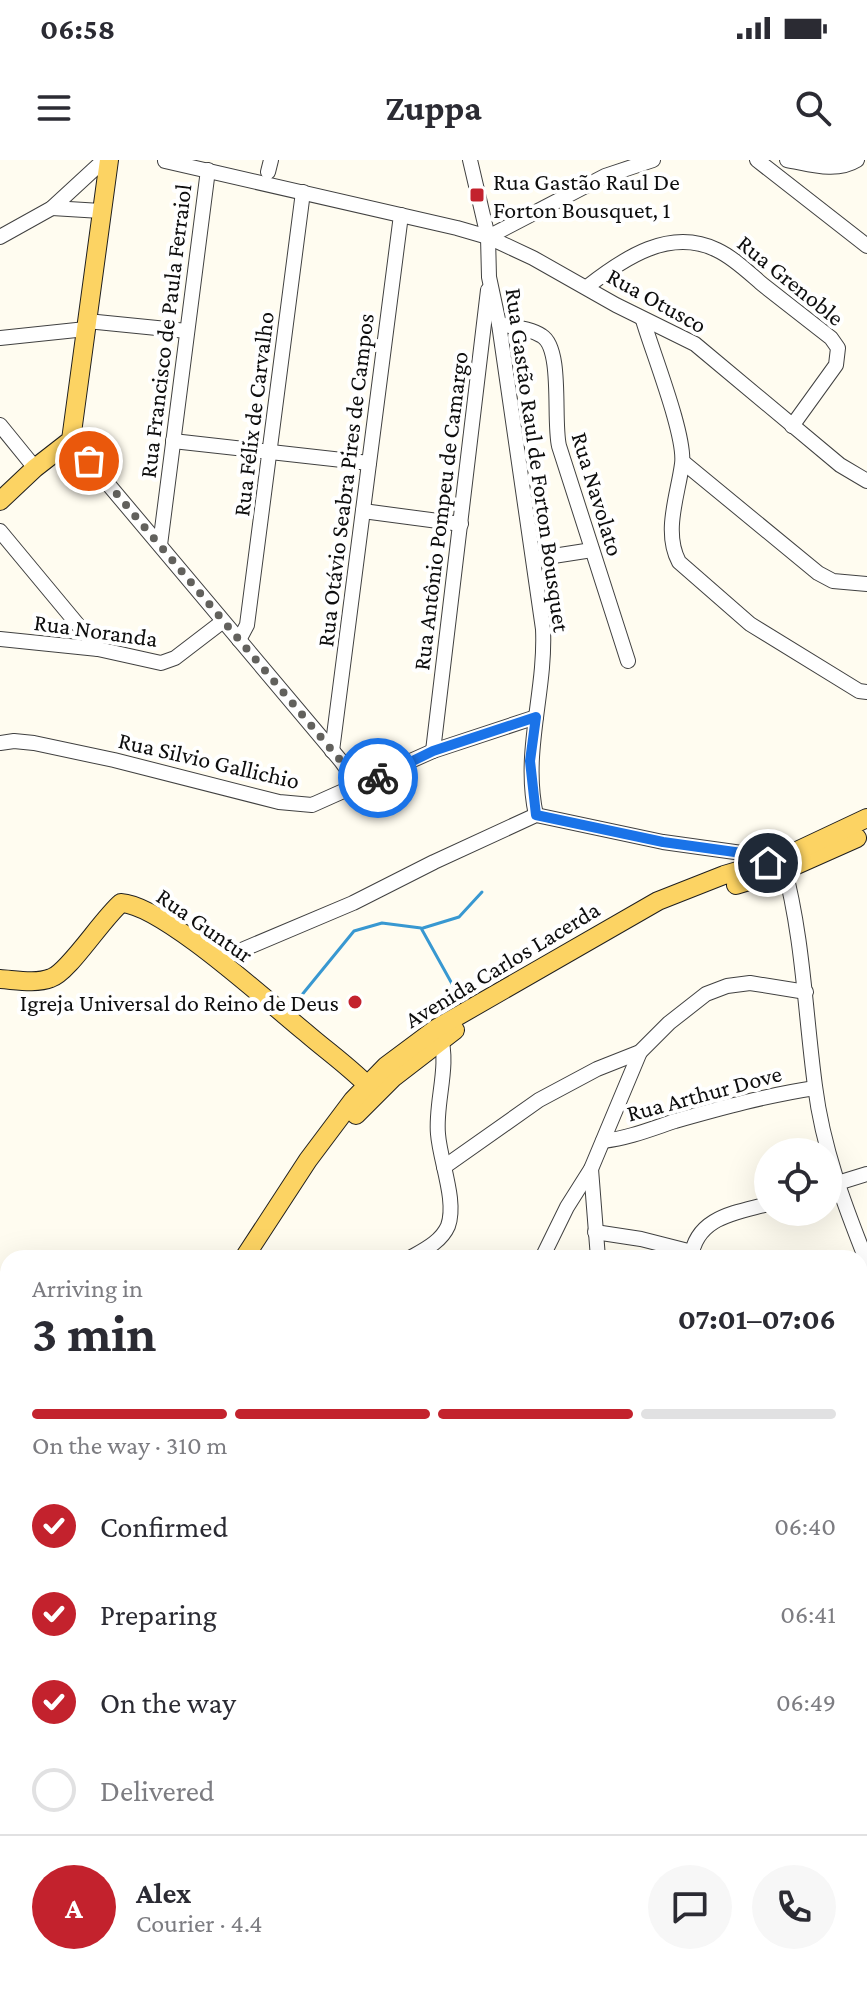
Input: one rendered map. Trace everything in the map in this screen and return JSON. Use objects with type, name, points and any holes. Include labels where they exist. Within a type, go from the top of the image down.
[{"type":"main road","points":[[0,501],[71,440],[106,160]]},
{"type":"main road","name":"Avenida Carlos Lacerda","points":[[778,866],[867,818]]},
{"type":"main road","name":"Avenida Carlos Lacerda","points":[[249,1250],[308,1160],[372,1089],[440,1034],[679,903],[778,866],[825,854],[867,832]]},
{"type":"main road","name":"Rua Guntur","points":[[0,979],[39,980],[55,977],[107,915],[121,903],[145,910],[218,960],[372,1089]]},
{"type":"main road","name":"Avenida Carlos Lacerda","points":[[261,1250],[319,1161],[372,1089]]},
{"type":"street","points":[[0,237],[52,208],[106,160]]},
{"type":"street","name":"Rua Gastão Raul de Forton Bousquet","points":[[470,160],[488,237],[489,277],[499,324],[534,559],[544,652],[530,761],[536,815]]},
{"type":"street","points":[[488,237],[605,176],[653,160]]},
{"type":"street","points":[[757,160],[867,246]]},
{"type":"street","points":[[787,160],[834,167],[847,166],[857,160]]},
{"type":"street","name":"Rua Otusco","points":[[165,161],[488,237],[587,287],[643,320],[677,333],[703,350],[840,465],[867,481]]},
{"type":"street","name":"Rua Francisco de Paula Ferraiol","points":[[160,545],[208,170]]},
{"type":"street","name":"Rua Félix de Carvalho","points":[[239,640],[247,625],[303,192]]},
{"type":"street","points":[[52,208],[101,211]]},
{"type":"street","name":"Rua Otávio Seabra Pires de Campos","points":[[332,751],[401,215]]},
{"type":"street","name":"Rua Grenoble","points":[[587,287],[637,253],[670,242],[699,243],[738,262],[831,338],[838,348],[836,365],[792,426]]},
{"type":"street","name":"Rua Antônio Pompeu de Camargo","points":[[433,751],[489,277]]},
{"type":"street","points":[[643,320],[680,440],[683,462],[673,527],[674,550],[682,567],[750,624],[859,691],[867,692]]},
{"type":"street","name":"Rua Navolato","points":[[499,324],[532,331],[550,343],[555,367],[556,437],[628,661]]},
{"type":"street","points":[[0,338],[86,325],[187,331]]},
{"type":"street","points":[[0,425],[35,468]]},
{"type":"street","points":[[71,440],[359,786]]},
{"type":"street","points":[[173,441],[369,463]]},
{"type":"street","points":[[683,462],[818,573],[833,581],[867,584]]},
{"type":"street","points":[[363,511],[461,524]]},
{"type":"street","points":[[0,531],[98,649]]},
{"type":"street","points":[[534,559],[592,550]]},
{"type":"street","name":"Rua Noranda","points":[[0,639],[98,649],[168,662],[222,622]]},
{"type":"street","name":"Rua Silvio Gallichio","points":[[0,743],[34,743],[300,805],[323,802],[433,751],[536,717]]},
{"type":"street","points":[[218,960],[353,903],[536,815],[663,842],[742,853],[778,866],[806,992],[815,1088],[824,1138]]},
{"type":"street","points":[[546,1250],[567,1207],[591,1169],[640,1052],[669,1023],[698,999],[718,988],[750,983],[806,992]]},
{"type":"street","points":[[422,1250],[438,1240],[448,1225],[451,1208],[437,1132],[440,1034]]},
{"type":"street","points":[[444,1167],[539,1100],[597,1069],[640,1052]]},
{"type":"street","name":"Rua Arthur Dove","points":[[603,1141],[759,1099],[815,1088]]},
{"type":"street","points":[[591,1169],[597,1250]]},
{"type":"street","points":[[842,1182],[867,1174]]},
{"type":"street","points":[[842,1207],[862,1250]]},
{"type":"street","points":[[694,1250],[700,1234],[714,1221],[754,1208]]},
{"type":"street","points":[[595,1232],[641,1239],[676,1250]]},
{"type":"waterway","points":[[423,928],[459,917],[482,892]]},
{"type":"waterway","points":[[292,1007],[354,931],[382,923],[421,928],[456,991]]},
{"type":"way so far","points":[[89,461],[359,786],[378,778]]},
{"type":"place","name":"Rua Gastão Raul De Forton Bousquet, 1","points":[[477,195]]},
{"type":"place","name":"Igreja Universal do Reino de Deus","points":[[355,1002]]},
{"type":"route","points":[[378,778],[433,751],[536,717],[530,761],[536,815],[663,842],[742,853],[768,863]]}]
